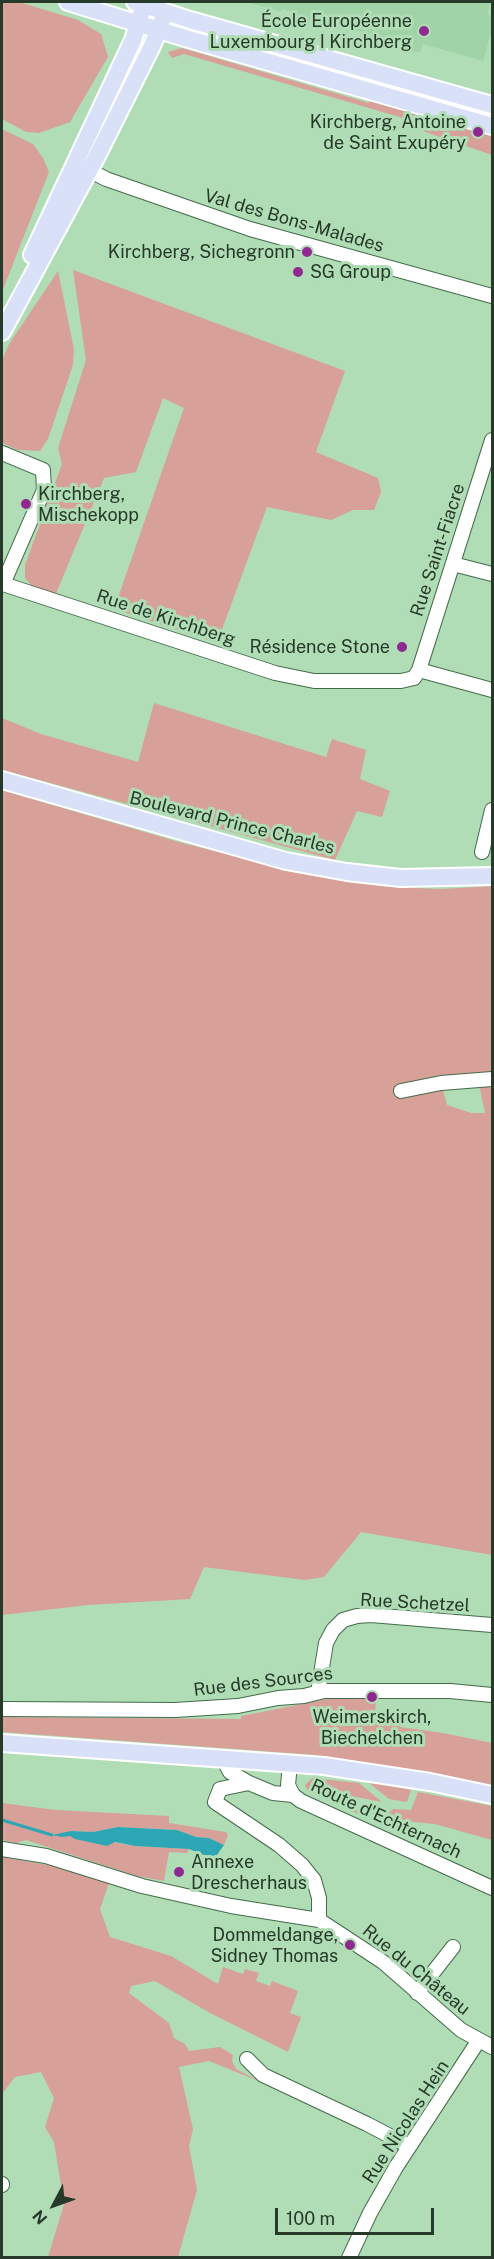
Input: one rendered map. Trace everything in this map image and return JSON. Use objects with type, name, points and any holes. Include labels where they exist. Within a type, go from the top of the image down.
[{"type":"main road","points":[[68,2],[492,126]]},
{"type":"main road","points":[[2,332],[82,166],[133,40],[139,3],[492,105]]},
{"type":"main road","points":[[2,325],[82,166],[159,30],[165,11]]},
{"type":"main road","name":"Boulevard Prince Charles","points":[[2,780],[286,861],[347,872],[401,878],[492,876]]},
{"type":"main road","points":[[2,1743],[222,1757],[362,1770],[492,1795]]},
{"type":"street","name":"Val des Bons-Malades","points":[[82,166],[106,179],[250,229],[492,296]]},
{"type":"street","name":"Rue Saint-Fiacre","points":[[418,670],[453,564],[488,469],[492,440]]},
{"type":"street","name":"Rue de Kirchberg","points":[[2,453],[43,470],[44,490],[2,586],[275,672],[314,681],[401,681],[414,678],[418,670]]},
{"type":"street","points":[[453,564],[492,574]]},
{"type":"street","points":[[418,670],[492,690]]},
{"type":"street","points":[[482,852],[492,810]]},
{"type":"street","points":[[401,1091],[441,1083],[492,1079]]},
{"type":"street","name":"Rue Schetzel","points":[[318,1692],[326,1643],[333,1630],[343,1620],[371,1615],[492,1625]]},
{"type":"street","name":"Rue des Sources","points":[[2,1709],[175,1710],[238,1706],[318,1692],[450,1691],[492,1695]]},
{"type":"street","points":[[222,1757],[230,1772],[249,1783],[273,1793],[293,1795]]},
{"type":"street","name":"Route d'Echternach","points":[[290,1764],[288,1785],[293,1795],[301,1801],[492,1888]]},
{"type":"street","points":[[249,1783],[220,1790],[215,1802],[279,1845],[302,1865],[314,1880],[319,1898],[319,1920]]},
{"type":"street","name":"Rue du Château","points":[[2,1849],[46,1856],[164,1891],[319,1920],[383,1962],[461,2030],[492,2047]]},
{"type":"street","points":[[417,1993],[453,1947]]},
{"type":"street","name":"Rue Nicolas Hein","points":[[349,2258],[370,2213],[409,2146],[479,2040]]},
{"type":"street","points":[[246,2059],[263,2075],[368,2124],[409,2146]]},
{"type":"shaded area","points":[[2,2],[19,2],[78,20],[101,34],[108,57],[70,122],[39,133],[26,132],[2,119]]},
{"type":"shaded area","name":"École Européenne Luxembourg I Kirchberg","points":[[246,2],[491,2],[487,14],[492,16],[492,29],[483,61],[423,44],[420,53],[361,35],[362,32],[352,29],[351,32],[292,15],[292,12],[282,9],[281,12]]},
{"type":"shaded area","points":[[182,48],[369,103],[371,100],[492,134],[492,155],[408,126],[410,120],[184,54],[172,58],[168,52]]},
{"type":"shaded area","points":[[2,129],[33,144],[49,172],[2,292]]},
{"type":"shaded area","points":[[73,270],[345,371],[316,452],[378,478],[381,492],[374,510],[353,510],[331,520],[267,507],[217,643],[114,609],[184,408],[163,398],[136,472],[104,478],[55,596],[31,585],[25,578],[25,565],[62,464],[58,448],[86,360]]},
{"type":"shaded area","points":[[58,271],[74,349],[73,365],[48,439],[40,451],[18,450],[2,443],[2,360],[9,344]]},
{"type":"shaded area","points":[[154,703],[326,757],[332,739],[366,750],[360,779],[390,791],[382,817],[357,811],[335,860],[2,770],[2,718],[41,734],[138,762]]},
{"type":"shaded area","points":[[2,790],[182,843],[347,882],[390,887],[442,889],[492,886],[492,1555],[361,1532],[324,1577],[305,1580],[204,1567],[190,1599],[88,1605],[2,1615]],"holes":[[[478,1079],[485,1113],[471,1113],[447,1105],[441,1083]]]},
{"type":"shaded area","points":[[332,1698],[376,1699],[375,1714],[400,1714],[400,1727],[492,1743],[492,1786],[430,1773],[316,1755],[2,1732],[2,1717],[241,1719],[241,1716]]},
{"type":"shaded area","points":[[312,1778],[359,1783],[382,1802],[346,1795],[344,1802],[367,1818],[308,1791],[305,1785]]},
{"type":"shaded area","points":[[369,1783],[411,1790],[407,1802],[389,1799]]},
{"type":"shaded area","points":[[418,1792],[492,1806],[492,1840],[435,1824],[382,1819],[393,1809],[411,1810]]},
{"type":"shaded area","points":[[2,1803],[56,1810],[169,1816],[169,1823],[226,1832],[228,1835],[224,1845],[209,1838],[196,1837],[177,1830],[118,1827],[93,1832],[71,1831],[62,1837],[70,1835],[135,1846],[189,1849],[187,1853],[169,1852],[164,1881],[137,1876],[26,1840],[16,1843],[2,1840]]},
{"type":"shaded area","points":[[2,1857],[59,1867],[109,1883],[100,1909],[110,1937],[171,1956],[218,1984],[223,1967],[243,1974],[245,1969],[259,1973],[256,1981],[270,1986],[272,1981],[298,1991],[290,2013],[301,2017],[288,2052],[210,2013],[155,1981],[131,1986],[129,1993],[169,2023],[174,2038],[185,2044],[189,2051],[220,2047],[233,2055],[232,2061],[236,2069],[261,2082],[209,2061],[179,2067],[193,2129],[189,2146],[197,2190],[178,2257],[48,2257],[64,2204],[54,2142],[45,2127],[54,2098],[41,2072],[15,2077],[2,2094]]},
{"type":"water","points":[[118,1827],[177,1830],[196,1837],[209,1838],[224,1845],[214,1859],[189,1849],[135,1846],[115,1842],[107,1846],[70,1836],[52,1835],[71,1831],[93,1832]]},
{"type":"waterway","points":[[2,1820],[52,1835]]},
{"type":"place","name":"École Européenne Luxembourg I Kirchberg","points":[[424,31]]},
{"type":"place","name":"Kirchberg, Antoine de Saint Exupéry","points":[[478,132]]},
{"type":"place","name":"Kirchberg, Sichegronn","points":[[307,252]]},
{"type":"place","name":"SG Group","points":[[298,272]]},
{"type":"place","name":"Kirchberg, Mischekopp","points":[[26,504]]},
{"type":"place","name":"Résidence Stone","points":[[402,647]]},
{"type":"place","name":"Weimerskirch, Biechelchen","points":[[372,1697]]},
{"type":"place","name":"Annexe Drescherhaus","points":[[179,1872]]},
{"type":"place","name":"Dommeldange, Sidney Thomas","points":[[350,1945]]}]
